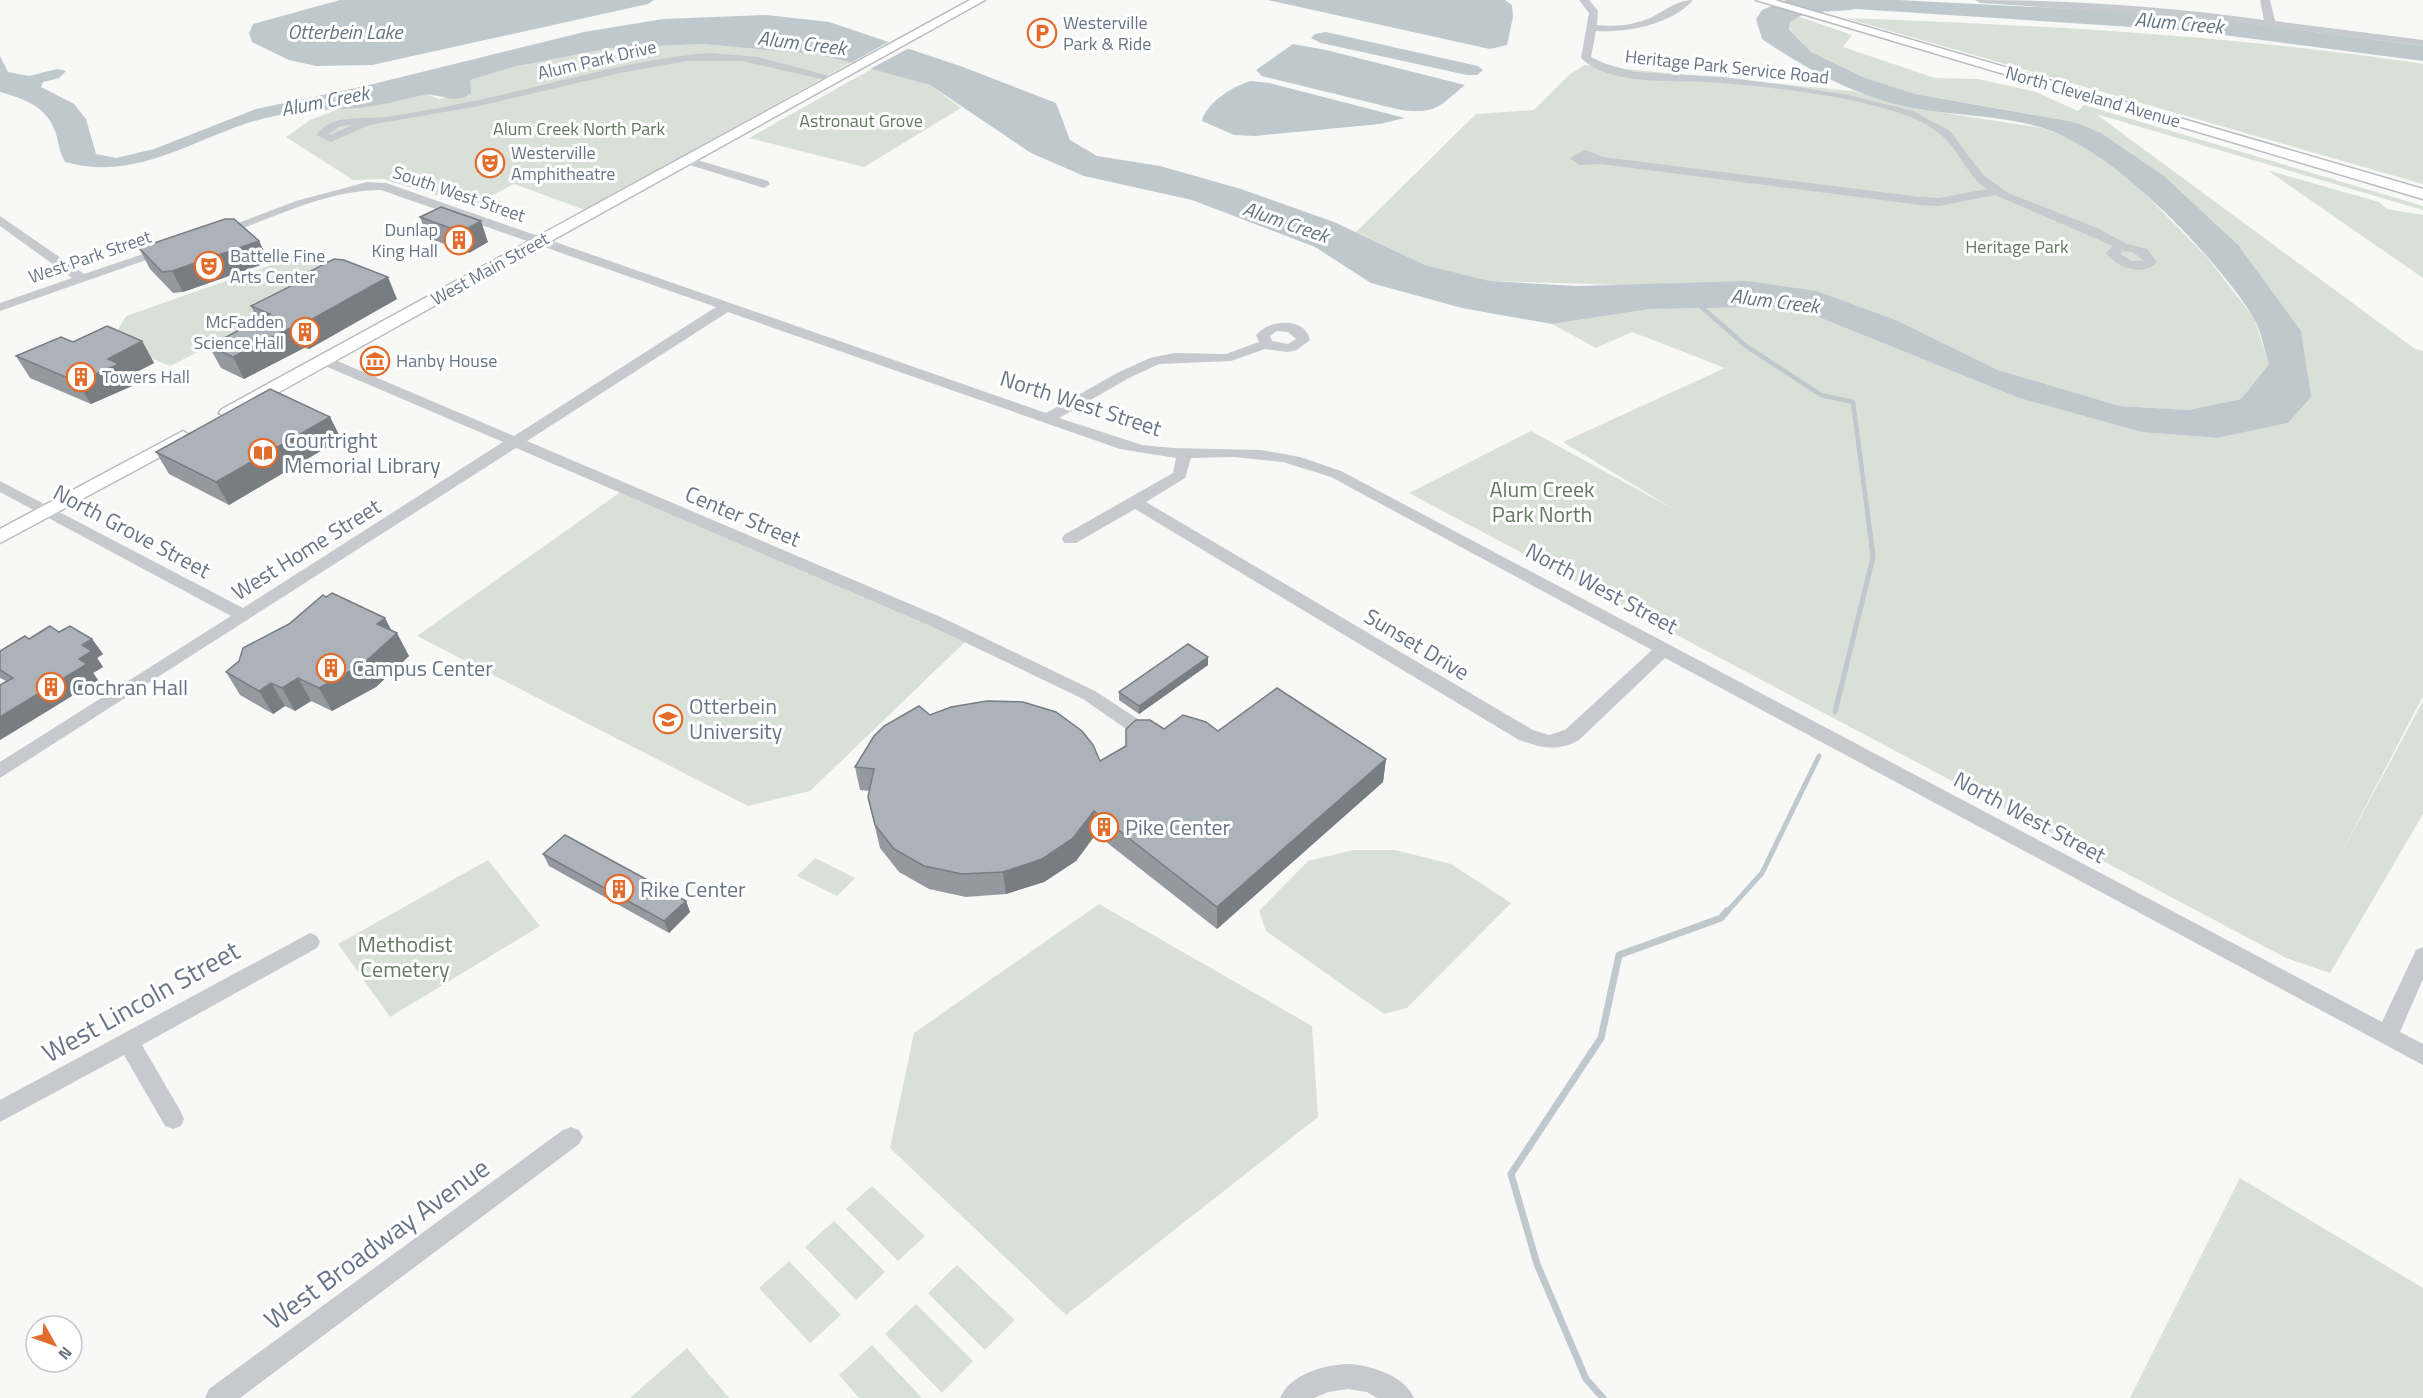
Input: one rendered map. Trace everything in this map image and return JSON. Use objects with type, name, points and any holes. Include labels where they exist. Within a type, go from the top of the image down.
[{"type":"main road","name":"West Main Street","points":[[0,537],[979,0]]},
{"type":"main road","name":"North Cleveland Avenue","points":[[1762,0],[2423,194]]},
{"type":"street","points":[[1584,0],[1594,13],[1592,28]]},
{"type":"street","points":[[1980,0],[2151,10],[2270,22],[2423,43]]},
{"type":"street","points":[[2265,0],[2270,22]]},
{"type":"street","name":"Heritage Park Service Road","points":[[1681,2],[1660,19],[1630,29],[1592,28],[1586,58],[1612,71],[1636,76],[1721,80],[1773,87],[1863,101],[1918,117],[1941,129],[1960,149],[1980,179],[1997,191],[2027,206],[2088,229],[2124,247]]},
{"type":"street","name":"Alum Park Drive","points":[[367,122],[530,92],[634,66],[678,58],[738,58],[841,76]]},
{"type":"street","points":[[1598,160],[1930,201],[1997,191]]},
{"type":"street","points":[[687,161],[764,184]]},
{"type":"street","name":"South West Street","points":[[204,238],[363,185],[392,189],[542,241]]},
{"type":"street","points":[[0,220],[82,279]]},
{"type":"street","name":"North West Street","points":[[542,241],[1125,447],[1160,454],[1269,455],[1300,461],[1336,474],[2423,1055]]},
{"type":"street","name":"West Park Street","points":[[0,307],[182,245]]},
{"type":"street","name":"West Home Street","points":[[0,771],[726,307]]},
{"type":"street","points":[[1047,419],[1145,365],[1163,359],[1238,356],[1266,344]]},
{"type":"street","name":"Center Street","points":[[323,360],[937,621],[1089,695],[1138,728]]},
{"type":"street","points":[[1070,539],[1179,475],[1184,455]]},
{"type":"street","name":"North Grove Street","points":[[0,486],[243,615]]},
{"type":"street","name":"Sunset Drive","points":[[1135,502],[1526,735],[1542,742],[1559,742],[1572,735],[1664,649]]},
{"type":"street","name":"West Lincoln Street","points":[[0,1112],[310,942]]},
{"type":"street","points":[[2387,1035],[2423,956]]},
{"type":"street","points":[[128,1042],[173,1119]]},
{"type":"street","name":"West Broadway Avenue","points":[[218,1398],[571,1137]]},
{"type":"street","points":[[1293,1398],[1303,1388],[1334,1377],[1368,1379],[1401,1398]]},
{"type":"green space","name":"Alum Creek Park North","points":[[1797,16],[1852,35],[1843,47],[1935,78],[1978,79],[2036,92],[2078,111],[2084,105],[2423,206],[2423,210],[2096,114],[2415,349],[2423,351],[2423,696],[2338,859],[2423,701],[2423,814],[2330,973],[2286,958],[1409,493],[1531,431],[1675,510],[1563,442],[1725,368],[1632,332],[1596,348],[1552,324],[1650,309],[1772,307],[1816,316],[2019,398],[2141,432],[2217,438],[2288,423],[2301,331],[2075,122],[1915,94],[1863,77],[1811,52],[1789,28],[1790,21]]},
{"type":"green space","points":[[1845,18],[2134,33],[2279,46],[2423,64],[2423,184]]},
{"type":"green space","name":"Alum Creek North Park","points":[[703,44],[822,55],[850,63],[585,210],[514,184],[472,206],[383,179],[353,180],[286,137],[310,120],[387,91],[426,94],[439,99],[471,93],[469,80],[513,67],[610,48]]},
{"type":"green space","name":"Heritage Park","points":[[1585,65],[1853,91],[1913,108],[2042,128],[2078,141],[2139,188],[2206,256],[2254,318],[2269,364],[2241,399],[2188,410],[2120,406],[1998,370],[1896,320],[1817,291],[1490,281],[1425,265],[1356,232],[1476,114],[1534,110],[1570,74]]},
{"type":"green space","name":"Astronaut Grove","points":[[875,67],[930,85],[961,108],[864,167],[749,138]]},
{"type":"green space","points":[[2267,170],[2379,202],[2387,209],[2423,215],[2423,278]]},
{"type":"green space","points":[[309,252],[357,272],[170,366],[111,342],[126,316]]},
{"type":"green space","points":[[622,491],[967,640],[810,791],[748,806],[417,636]]},
{"type":"green space","points":[[1353,850],[1395,850],[1451,864],[1511,903],[1407,1008],[1384,1014],[1266,931],[1259,911],[1308,861]]},
{"type":"green space","points":[[815,858],[855,878],[837,896],[797,876]]},
{"type":"green space","name":"Methodist Cemetery","points":[[488,860],[540,926],[390,1017],[338,944]]},
{"type":"green space","points":[[1099,904],[1312,1026],[1318,1117],[1066,1315],[890,1148],[914,1033]]},
{"type":"green space","points":[[2240,1178],[2423,1288],[2423,1398],[2130,1398]]},
{"type":"green space","points":[[872,1186],[925,1236],[898,1261],[846,1209]]},
{"type":"green space","points":[[834,1221],[885,1272],[856,1300],[805,1247]]},
{"type":"green space","points":[[789,1261],[841,1315],[810,1343],[759,1288]]},
{"type":"green space","points":[[957,1265],[1015,1320],[985,1350],[928,1293]]},
{"type":"green space","points":[[916,1304],[973,1361],[942,1393],[885,1334]]},
{"type":"green space","points":[[872,1345],[922,1398],[859,1398],[839,1375]]},
{"type":"green space","points":[[687,1348],[729,1398],[630,1398]]},
{"type":"water","name":"Otterbein Lake","points":[[340,0],[654,0],[648,4],[372,65],[316,66],[289,60],[252,42],[249,33],[253,24]]},
{"type":"water","points":[[1268,0],[1505,0],[1512,5],[1513,17],[1507,45],[1490,49]]},
{"type":"water","name":"Alum Creek","points":[[1786,0],[1898,0],[2113,11],[2216,19],[2423,46],[2423,61],[2193,31],[1856,9],[1813,13],[1790,22],[1789,29],[1811,52],[1863,77],[1915,94],[2074,122],[2101,133],[2164,176],[2238,245],[2301,331],[2311,397],[2288,423],[2217,438],[2141,432],[2019,398],[1816,316],[1772,307],[1650,309],[1552,324],[1462,308],[1371,283],[1315,247],[1192,200],[1084,176],[1031,153],[930,85],[822,55],[703,44],[610,48],[513,67],[470,80],[471,93],[465,97],[452,99],[423,95],[365,107],[285,114],[249,123],[147,161],[121,166],[94,167],[65,162],[55,131],[46,115],[26,101],[0,92],[0,56],[8,72],[29,76],[57,69],[66,71],[59,78],[43,82],[41,87],[74,104],[86,119],[96,154],[116,158],[154,149],[256,109],[365,86],[584,32],[663,19],[767,15],[829,22],[963,67],[1056,103],[1070,140],[1097,156],[1160,166],[1241,189],[1334,222],[1425,265],[1490,281],[1578,286],[1747,281],[1817,291],[1896,320],[1998,370],[2120,406],[2188,410],[2241,399],[2269,364],[2256,322],[2214,265],[2160,208],[2130,181],[2100,158],[2070,140],[2043,128],[1995,118],[1929,111],[1892,103],[1853,90],[1816,72],[1762,39],[1756,19],[1762,10]]},
{"type":"water","points":[[1326,32],[1478,66],[1483,70],[1477,75],[1467,75],[1321,43],[1311,38],[1315,34]]},
{"type":"water","points":[[1293,44],[1326,50],[1465,85],[1449,99],[1430,110],[1413,111],[1262,76],[1256,70]]},
{"type":"water","points":[[1251,81],[1269,83],[1405,118],[1380,124],[1255,136],[1234,135],[1202,121],[1209,108],[1221,96]]},
{"type":"pier","points":[[892,40],[911,47],[870,69],[847,65]]},
{"type":"building","points":[[441,207],[481,221],[461,232],[420,217]]},
{"type":"building","points":[[225,219],[234,219],[259,241],[172,271],[162,272],[139,248]]},
{"type":"building","points":[[334,259],[344,260],[388,277],[298,327],[294,326],[233,357],[209,346],[270,314],[251,306],[309,277],[303,275]]},
{"type":"building","points":[[107,326],[142,341],[108,359],[119,364],[77,382],[16,356],[61,337],[73,342]]},
{"type":"building","points":[[270,389],[330,417],[216,482],[156,452]]},
{"type":"building","points":[[332,593],[385,618],[377,624],[397,633],[363,664],[319,688],[298,678],[282,688],[271,683],[259,691],[226,672],[239,661],[243,648],[289,624],[323,595],[326,597]]},
{"type":"building","points":[[50,626],[59,632],[70,626],[92,639],[82,645],[92,651],[79,659],[87,664],[0,717],[0,685],[13,678],[0,670],[0,651],[25,636],[29,639]]},
{"type":"building","points":[[1188,644],[1208,657],[1139,706],[1119,692]]},
{"type":"building","name":"Pike Center","points":[[1277,688],[1386,759],[1217,907],[1094,811],[1073,838],[1042,859],[1003,872],[962,874],[924,866],[894,849],[875,825],[868,797],[874,769],[855,767],[874,736],[884,726],[919,706],[930,715],[951,707],[987,701],[1023,702],[1056,712],[1082,731],[1093,745],[1100,761],[1126,746],[1126,729],[1136,720],[1150,720],[1164,729],[1183,715],[1206,722],[1218,731]]},
{"type":"building","name":"Rike Center","points":[[565,835],[686,901],[664,921],[543,854]]},
{"type":"waterway","points":[[1698,304],[1746,346],[1821,395],[1853,402],[1870,532]]},
{"type":"waterway","points":[[1835,712],[1873,557],[1870,531]]},
{"type":"waterway","points":[[1726,913],[1762,873],[1819,756]]},
{"type":"waterway","points":[[1603,1398],[1586,1379],[1537,1264],[1511,1174],[1601,1038],[1619,955],[1721,918],[1727,911]]},
{"type":"place","name":"Westerville Park & Ride","points":[[1042,33]]},
{"type":"place","name":"Westerville Amphitheatre","points":[[490,163]]},
{"type":"place","name":"Dunlap King Hall","points":[[459,240]]},
{"type":"place","name":"Battelle Fine Arts Center","points":[[209,266]]},
{"type":"place","name":"McFadden Science Hall","points":[[305,332]]},
{"type":"place","name":"Hanby House","points":[[375,361]]},
{"type":"place","name":"Towers Hall","points":[[81,377]]},
{"type":"place","name":"Courtright Memorial Library","points":[[263,453]]},
{"type":"place","name":"Campus Center","points":[[331,668]]},
{"type":"place","name":"Cochran Hall","points":[[51,687]]},
{"type":"place","name":"Otterbein University","points":[[668,719]]},
{"type":"place","name":"Pike Center","points":[[1104,827]]},
{"type":"place","name":"Rike Center","points":[[619,889]]}]
